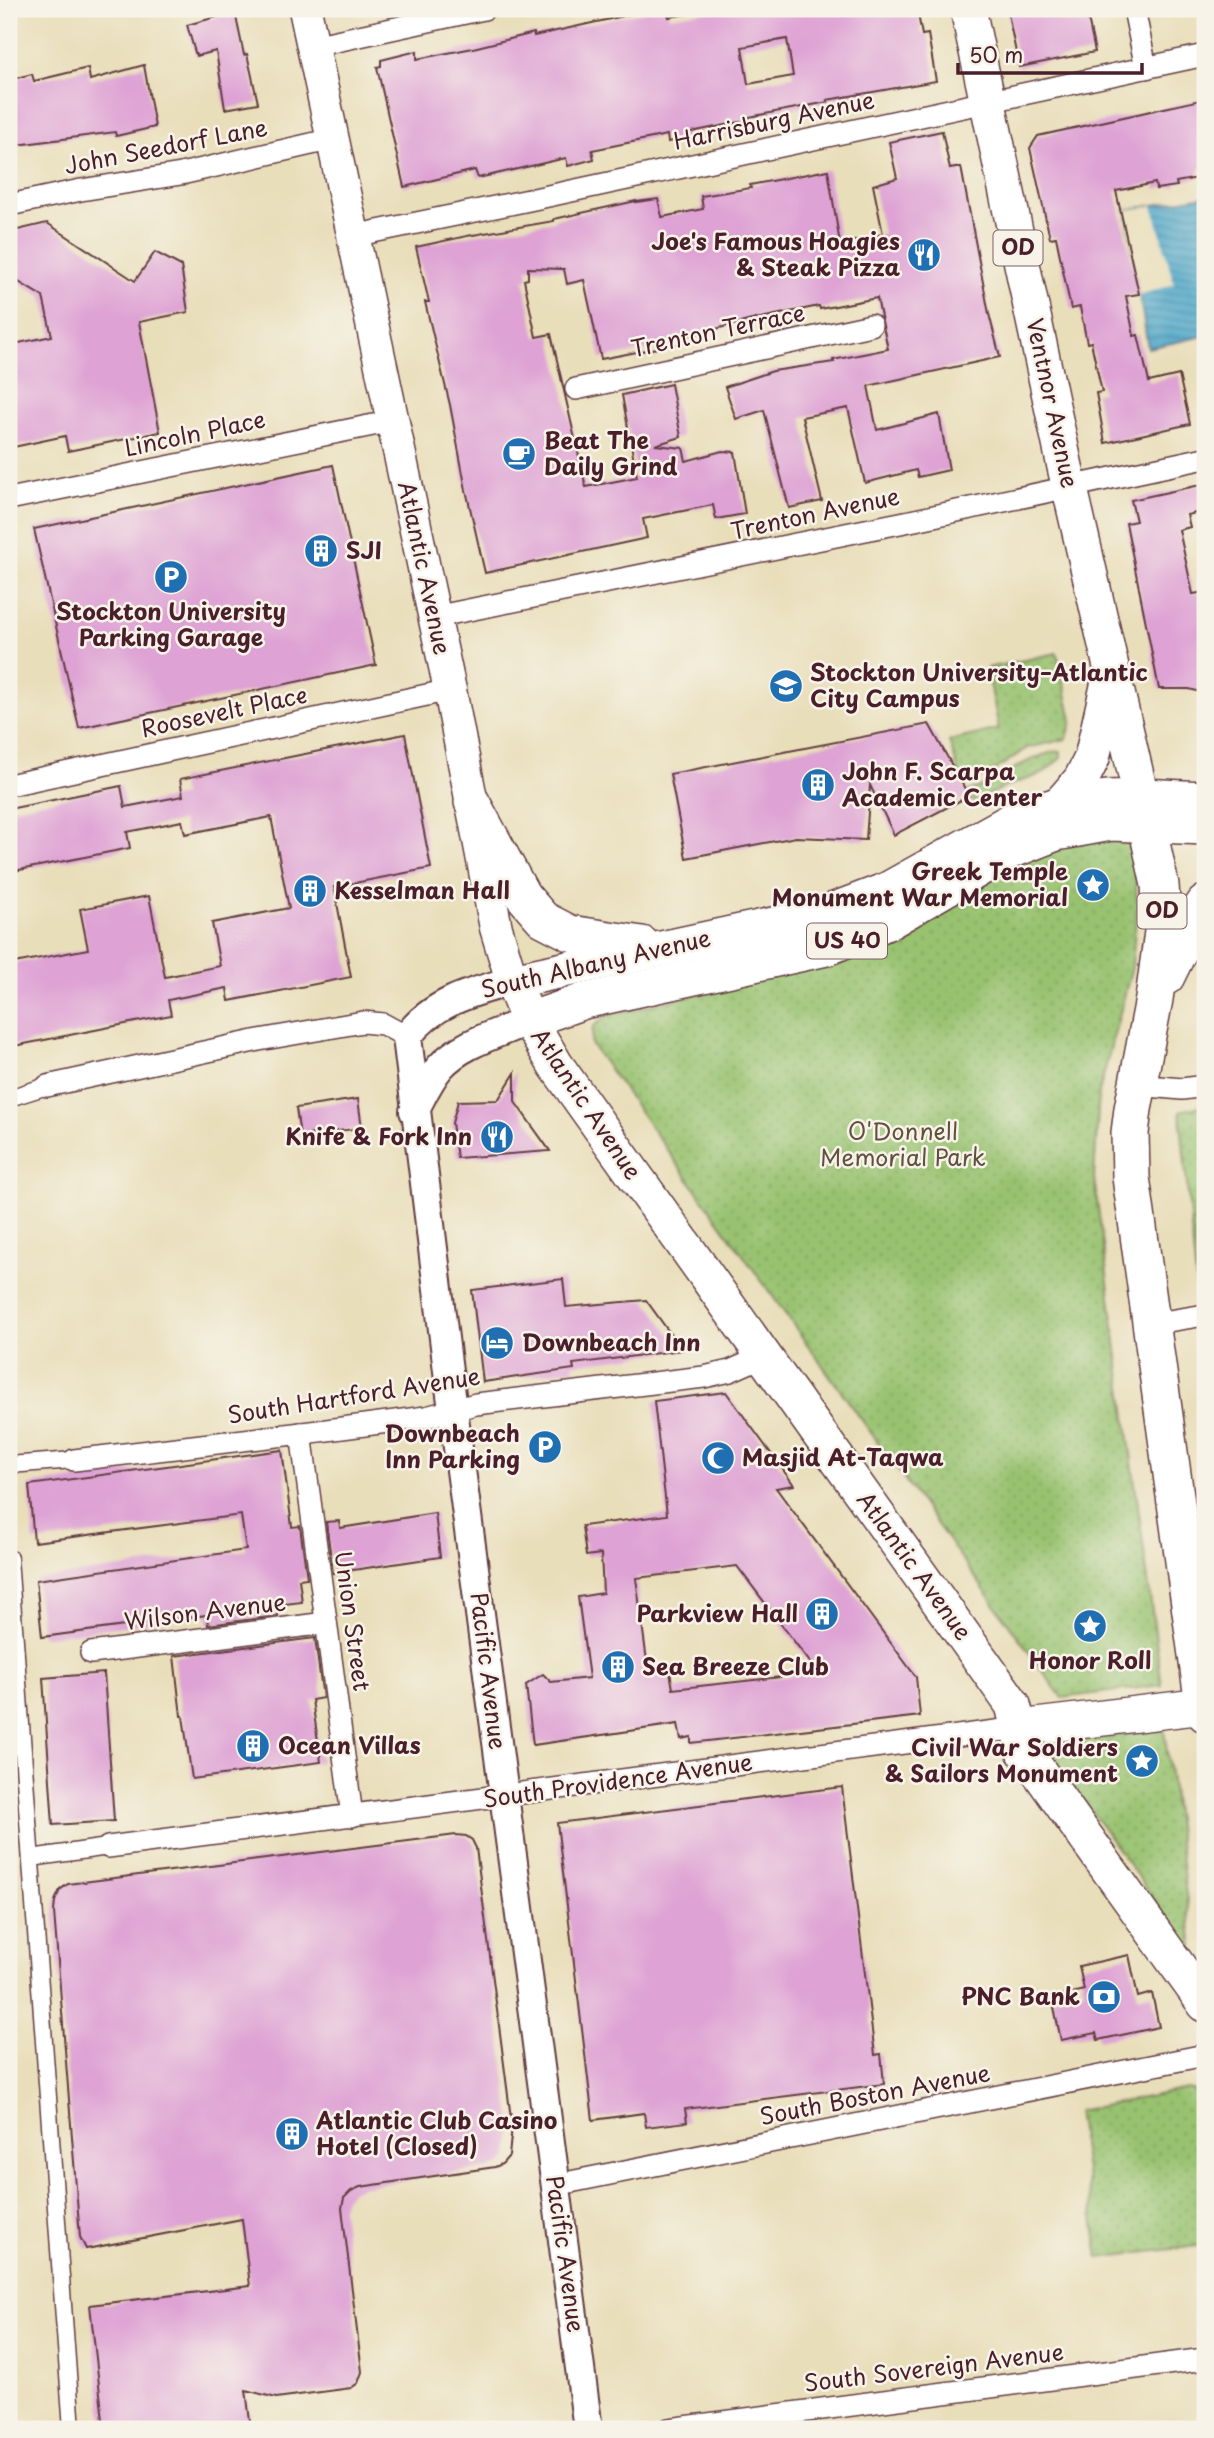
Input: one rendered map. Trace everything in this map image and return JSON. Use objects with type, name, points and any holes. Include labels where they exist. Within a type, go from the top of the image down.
[{"type":"highway","name":"US 40","points":[[1144,810],[1205,800]]},
{"type":"highway","name":"OD","points":[[1144,810],[1156,862],[1162,910],[1161,952],[1130,1133],[1130,1166],[1205,1708]]},
{"type":"highway","points":[[1154,999],[1192,923],[1205,904]]},
{"type":"main road","name":"Atlantic Avenue","points":[[305,9],[450,690],[496,928],[512,981],[529,1020],[555,1064],[1013,1705],[1024,1751],[1205,2004]]},
{"type":"main road","name":"Ventnor Avenue","points":[[968,9],[1069,486],[1144,810]]},
{"type":"main road","points":[[1060,804],[1081,780],[1092,758],[1111,671]]},
{"type":"main road","name":"South Albany Avenue","points":[[512,981],[795,921],[849,905],[887,890],[1011,821],[1060,804],[1107,798],[1144,810]]},
{"type":"main road","points":[[472,802],[523,896],[543,919],[570,933],[670,947]]},
{"type":"main road","name":"South Albany Avenue","points":[[529,1020],[584,1001],[827,948],[890,921],[983,865],[1031,842],[1111,823],[1144,810]]},
{"type":"main road","name":"US 40","points":[[1144,810],[1205,827]]},
{"type":"main road","name":"South Providence Avenue","points":[[1019,1728],[1205,1708]]},
{"type":"street","points":[[313,46],[484,9]]},
{"type":"street","points":[[1134,9],[1146,68]]},
{"type":"street","name":"Harrisburg Avenue","points":[[353,236],[1205,55]]},
{"type":"street","name":"John Seedorf Lane","points":[[9,205],[80,190],[181,174],[333,139]]},
{"type":"street","name":"Trenton Terrace","points":[[576,389],[871,325]]},
{"type":"street","name":"Lincoln Place","points":[[9,499],[393,422]]},
{"type":"street","name":"Trenton Avenue","points":[[434,617],[904,523],[1205,458]]},
{"type":"street","name":"Roosevelt Place","points":[[9,785],[450,690]]},
{"type":"street","name":"South Albany Avenue","points":[[407,1037],[416,1025],[439,1006],[472,992],[512,981]]},
{"type":"street","name":"South Albany Avenue","points":[[414,1111],[432,1077],[449,1059],[469,1046],[529,1020]]},
{"type":"street","points":[[9,1098],[47,1086],[259,1040],[363,1022],[383,1024],[407,1037]]},
{"type":"street","name":"Pacific Avenue","points":[[407,1037],[414,1111],[588,2429]]},
{"type":"street","points":[[1137,1085],[1182,1089],[1205,1086]]},
{"type":"street","points":[[1150,1324],[1205,1315]]},
{"type":"street","name":"South Hartford Avenue","points":[[74,1460],[426,1417],[476,1404],[704,1377],[730,1371],[764,1356]]},
{"type":"street","name":"Union Street","points":[[301,1433],[352,1816]]},
{"type":"street","points":[[9,1465],[74,1460]]},
{"type":"street","points":[[9,1558],[72,2429]]},
{"type":"street","name":"Wilson Avenue","points":[[91,1653],[326,1623]]},
{"type":"street","name":"South Providence Avenue","points":[[31,1858],[1019,1728]]},
{"type":"street","name":"South Boston Avenue","points":[[555,2185],[1205,2056]]},
{"type":"street","name":"South Sovereign Avenue","points":[[669,2429],[1205,2359]]},
{"type":"green space","points":[[1057,653],[1072,720],[1067,739],[1027,748],[988,775],[962,782],[949,741],[999,729],[987,668]]},
{"type":"green space","points":[[1061,751],[1061,758],[1042,774],[973,802],[969,791],[1036,758]]},
{"type":"green space","name":"O'Donnell Memorial Park","points":[[1095,838],[1127,841],[1135,867],[1137,905],[1132,967],[1099,1092],[1094,1178],[1162,1685],[1062,1698],[591,1044],[593,1027],[606,1016],[855,957],[1034,853]]},
{"type":"green space","points":[[1205,1105],[1205,1287],[1197,1290],[1180,1111]]},
{"type":"green space","points":[[1164,1729],[1193,1946],[1187,1946],[1044,1745]]},
{"type":"green space","points":[[1193,2090],[1196,2095],[1205,2161],[1205,2245],[1099,2258],[1077,2111]]},
{"type":"water","points":[[1205,196],[1205,336],[1148,348],[1126,210]]},
{"type":"pier","points":[[1153,206],[1174,284],[1139,295],[1126,210]]},
{"type":"building","points":[[655,9],[667,9],[669,17],[719,9],[917,9],[922,35],[928,34],[936,81],[749,117],[750,120],[686,133],[687,138],[668,142],[667,135],[592,150],[594,159],[568,166],[566,158],[478,178],[475,170],[404,187],[377,67],[381,66],[381,60],[417,51],[417,59],[534,33],[534,36]],"holes":[[[787,39],[793,76],[748,84],[742,47]]]},
{"type":"building","points":[[1007,9],[1086,9],[1095,52],[1019,67]]},
{"type":"building","points":[[235,12],[258,103],[225,109],[216,51],[196,56],[187,25]]},
{"type":"building","points":[[144,65],[155,127],[116,136],[115,132],[9,146],[9,80],[32,74],[34,81],[88,68],[90,80]]},
{"type":"building","points":[[1205,99],[1205,167],[1201,168],[1198,178],[1176,182],[1177,186],[1156,189],[1155,183],[1116,191],[1139,294],[1126,296],[1134,336],[1138,335],[1149,382],[1179,375],[1190,424],[1105,443],[1096,393],[1102,392],[1091,342],[1087,343],[1080,307],[1071,309],[1056,237],[1050,238],[1030,148],[1038,136]]},
{"type":"building","points":[[942,131],[950,169],[961,167],[989,314],[1000,357],[868,386],[877,430],[939,414],[949,470],[918,477],[916,470],[865,483],[848,408],[802,417],[822,501],[789,508],[764,410],[736,419],[725,387],[773,371],[834,362],[833,360],[888,349],[877,298],[756,319],[687,336],[688,342],[601,359],[584,280],[567,284],[564,269],[528,268],[528,279],[524,280],[536,337],[551,334],[586,487],[637,477],[622,395],[671,384],[681,437],[655,445],[683,448],[686,461],[722,451],[735,452],[745,514],[716,519],[713,505],[643,519],[647,538],[485,573],[450,405],[425,302],[429,302],[416,247],[554,221],[636,201],[658,199],[662,217],[703,209],[701,196],[751,188],[750,185],[828,170],[840,244],[883,234],[873,185],[897,178],[889,142]]},
{"type":"building","points":[[47,223],[135,281],[155,252],[181,266],[188,312],[139,322],[160,432],[68,451],[65,436],[9,448],[9,345],[52,336],[43,297],[9,276],[9,232]]},
{"type":"building","name":"Stockton University Parking Garage","points":[[333,465],[376,665],[79,728],[34,529]]},
{"type":"building","points":[[1205,484],[1205,511],[1187,515],[1190,527],[1179,530],[1193,594],[1205,592],[1205,693],[1189,689],[1159,689],[1126,523],[1136,521],[1131,500]]},
{"type":"building","name":"John F. Scarpa Academic Center","points":[[929,724],[969,796],[894,835],[870,785],[866,840],[796,837],[686,858],[670,774]]},
{"type":"building","name":"Kesselman Hall","points":[[405,734],[431,868],[334,887],[351,977],[229,1001],[227,988],[168,1000],[171,1015],[9,1047],[9,964],[88,949],[80,909],[149,896],[165,977],[220,966],[212,923],[289,908],[271,817],[185,834],[182,821],[127,832],[130,848],[9,872],[9,809],[121,786],[125,807],[183,796],[180,779]]},
{"type":"building","name":"Knife & Fork Inn","points":[[515,1073],[515,1102],[550,1151],[457,1158],[452,1123],[458,1101],[498,1100]]},
{"type":"building","points":[[358,1099],[362,1128],[300,1136],[296,1108]]},
{"type":"building","points":[[563,1279],[566,1307],[646,1300],[682,1350],[573,1364],[574,1369],[483,1382],[472,1290]]},
{"type":"building","points":[[726,1392],[794,1485],[776,1488],[916,1677],[920,1716],[691,1743],[691,1737],[681,1739],[678,1724],[533,1745],[526,1685],[543,1674],[551,1682],[589,1678],[578,1597],[603,1593],[601,1554],[586,1556],[582,1526],[667,1515],[654,1401]],"holes":[[[737,1566],[818,1673],[673,1689],[669,1666],[648,1669],[636,1578]]]},
{"type":"building","points":[[282,1450],[292,1527],[300,1526],[307,1578],[299,1579],[302,1602],[277,1605],[278,1616],[208,1625],[207,1615],[42,1637],[36,1580],[246,1550],[241,1515],[34,1542],[29,1485]]},
{"type":"building","points":[[435,1513],[440,1557],[333,1573],[326,1522],[339,1521],[340,1528]]},
{"type":"building","points":[[315,1638],[323,1698],[312,1700],[321,1762],[192,1779],[174,1656]]},
{"type":"building","points":[[104,1673],[114,1821],[53,1825],[43,1678]]},
{"type":"building","points":[[842,1787],[875,2055],[881,2054],[884,2084],[685,2109],[687,2122],[646,2127],[644,2113],[593,2120],[557,1823]]},
{"type":"building","name":"Atlantic Club Casino Hotel (Closed)","points":[[456,1835],[466,1836],[476,1848],[512,2126],[509,2156],[495,2167],[360,2187],[344,2198],[342,2208],[362,2372],[358,2383],[351,2388],[276,2398],[246,2390],[251,2429],[104,2429],[90,2305],[250,2286],[242,2219],[86,2249],[80,2237],[54,1912],[60,1890],[68,1884]]},
{"type":"building","name":"PNC Bank","points":[[1129,1955],[1138,1997],[1152,1993],[1159,2027],[1098,2040],[1096,2033],[1061,2040],[1052,1998],[1084,1990],[1079,1966]]},
{"type":"place","name":"Joe's Famous Hoagies & Steak Pizza","points":[[924,255]]},
{"type":"place","name":"Beat The Daily Grind","points":[[519,454]]},
{"type":"place","name":"SJI","points":[[321,551]]},
{"type":"place","name":"Stockton University Parking Garage","points":[[171,577]]},
{"type":"place","name":"Stockton University–Atlantic City Campus","points":[[786,686]]},
{"type":"place","name":"John F. Scarpa Academic Center","points":[[818,785]]},
{"type":"place","name":"Greek Temple Monument War Memorial","points":[[1093,885]]},
{"type":"place","name":"Kesselman Hall","points":[[310,891]]},
{"type":"place","name":"Knife & Fork Inn","points":[[497,1137]]},
{"type":"place","name":"Downbeach Inn","points":[[497,1343]]},
{"type":"place","name":"Downbeach Inn Parking","points":[[545,1447]]},
{"type":"place","name":"Masjid At-Taqwa","points":[[718,1458]]},
{"type":"place","name":"Parkview Hall","points":[[822,1614]]},
{"type":"place","name":"Honor Roll","points":[[1090,1626]]},
{"type":"place","name":"Sea Breeze Club","points":[[618,1667]]},
{"type":"place","name":"Ocean Villas","points":[[253,1746]]},
{"type":"place","name":"Civil War Soldiers & Sailors Monument","points":[[1142,1761]]},
{"type":"place","name":"PNC Bank","points":[[1104,1997]]},
{"type":"place","name":"Atlantic Club Casino Hotel (Closed)","points":[[292,2134]]}]
